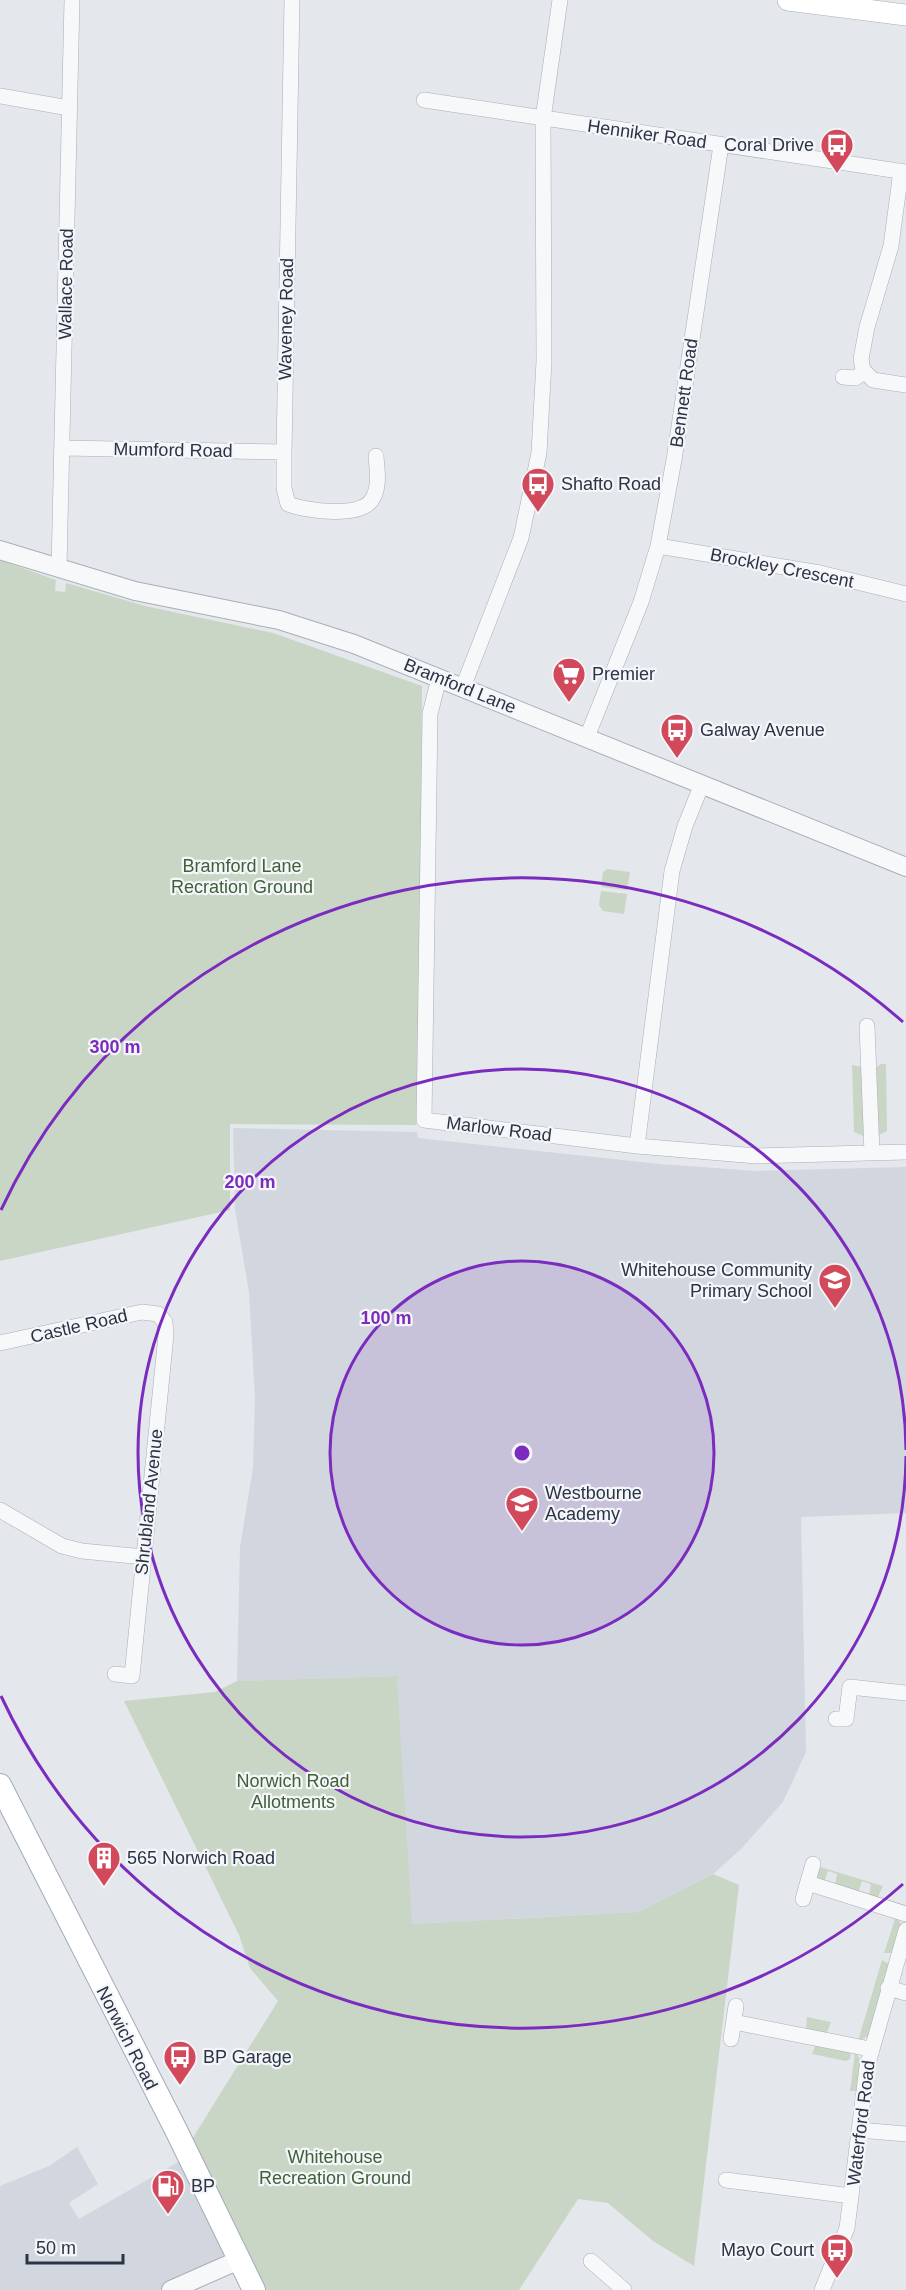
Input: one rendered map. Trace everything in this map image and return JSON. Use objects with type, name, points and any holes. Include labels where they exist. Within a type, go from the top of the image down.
[{"type":"main road","points":[[788,0],[906,15]]},
{"type":"main road","name":"Norwich Road","points":[[0,1785],[176,2130],[187,2157],[213,2203],[254,2290]]},
{"type":"street","name":"Wallace Road","points":[[60,568],[72,0]]},
{"type":"street","name":"Waveney Road","points":[[292,0],[284,452],[284,488],[288,504],[306,511],[357,510],[372,501],[377,488],[376,456]]},
{"type":"street","points":[[463,687],[521,538],[539,453],[544,361],[543,119],[560,0]]},
{"type":"street","points":[[0,96],[69,108]]},
{"type":"street","name":"Henniker Road","points":[[424,100],[903,171]]},
{"type":"street","name":"Bennett Road","points":[[587,737],[641,602],[658,546],[674,460],[721,145]]},
{"type":"street","points":[[903,171],[891,246],[861,359],[865,372],[876,381],[906,386]]},
{"type":"street","points":[[843,377],[855,378],[865,372]]},
{"type":"street","name":"Mumford Road","points":[[63,448],[284,452]]},
{"type":"street","name":"Brockley Crescent","points":[[658,546],[820,573],[906,594]]},
{"type":"street","name":"Bramford Lane","points":[[0,550],[135,591],[279,620],[354,644],[906,867]]},
{"type":"street","name":"Marlow Road","points":[[439,678],[430,714],[424,1120],[638,1146],[758,1156],[906,1152]]},
{"type":"street","points":[[638,1146],[672,871],[685,826],[702,784]]},
{"type":"street","points":[[867,1026],[872,1153]]},
{"type":"street","name":"Castle Road","points":[[0,1343],[142,1312],[158,1314]]},
{"type":"street","name":"Shrubland Avenue","points":[[115,1674],[132,1676],[166,1335],[164,1320],[158,1314]]},
{"type":"street","points":[[0,1510],[62,1546],[82,1551],[144,1557]]},
{"type":"street","points":[[836,1719],[846,1719],[850,1687],[906,1693]]},
{"type":"street","points":[[803,1899],[813,1864]]},
{"type":"street","points":[[808,1883],[906,1914]]},
{"type":"street","name":"Waterford Road","points":[[822,2290],[847,2228],[870,2049],[906,1930]]},
{"type":"street","points":[[888,1988],[906,1993]]},
{"type":"street","points":[[731,2039],[736,2006]]},
{"type":"street","name":"Waterford Road","points":[[734,2022],[870,2049]]},
{"type":"street","points":[[859,2130],[906,2134]]},
{"type":"street","name":"Waterford Road","points":[[726,2180],[851,2196]]},
{"type":"street","points":[[171,2290],[240,2260]]},
{"type":"street","points":[[591,2261],[624,2290]]},
{"type":"shaded area","name":"Westbourne Academy","points":[[233,1128],[417,1132],[418,1138],[660,1164],[756,1171],[906,1167],[906,1513],[801,1517],[806,1752],[783,1802],[741,1849],[713,1874],[638,1912],[411,1924],[397,1676],[237,1681],[240,1547],[253,1468],[255,1397],[249,1292],[235,1209]]},
{"type":"shaded area","points":[[77,2147],[98,2184],[69,2203],[79,2219],[187,2157],[239,2260],[171,2290],[0,2290],[0,2186],[49,2166]]},
{"type":"green space","name":"Bramford Lane Recration Ground","points":[[0,560],[56,580],[55,591],[65,592],[66,583],[145,606],[273,633],[422,686],[420,995],[416,1125],[230,1124],[230,1210],[0,1261]]},
{"type":"green space","points":[[607,869],[630,872],[627,890],[601,887],[603,872]]},
{"type":"green space","points":[[601,891],[627,894],[624,914],[603,911],[599,905]]},
{"type":"green space","points":[[881,1064],[886,1064],[887,1131],[879,1135],[875,1133],[876,1068]]},
{"type":"green space","points":[[852,1065],[862,1067],[868,1134],[863,1136],[854,1132]]},
{"type":"green space","points":[[397,1676],[412,1924],[638,1912],[713,1874],[739,1885],[694,2266],[653,2241],[608,2203],[578,2199],[519,2290],[254,2290],[184,2152],[278,2001],[250,1968],[239,1935],[124,1701],[215,1692],[237,1681]]},
{"type":"green space","points":[[817,1866],[883,1886],[877,1899],[869,1896],[871,1884],[862,1881],[858,1893],[835,1886],[837,1874],[828,1871],[824,1883],[817,1876]]},
{"type":"green space","points":[[896,1916],[902,1926],[894,1953],[884,1953]]},
{"type":"green space","points":[[882,1960],[891,1965],[869,2036],[858,2041]]},
{"type":"green space","points":[[807,2017],[831,2022],[826,2035],[806,2031]]},
{"type":"green space","points":[[816,2044],[851,2051],[850,2059],[846,2061],[812,2054]]},
{"type":"green space","points":[[855,2052],[862,2062],[859,2091],[850,2091]]},
{"type":"place","name":"Coral Drive","points":[[837,174]]},
{"type":"place","name":"Shafto Road","points":[[538,513]]},
{"type":"place","name":"Premier","points":[[569,703]]},
{"type":"place","name":"Galway Avenue","points":[[677,759]]},
{"type":"place","name":"Whitehouse Community Primary School","points":[[835,1309]]},
{"type":"place","name":"Westbourne Academy","points":[[522,1532]]},
{"type":"place","name":"565 Norwich Road","points":[[104,1887]]},
{"type":"place","name":"BP Garage","points":[[180,2086]]},
{"type":"place","name":"BP","points":[[168,2215]]},
{"type":"place","name":"Mayo Court","points":[[837,2279]]},
{"type":"park label","name":"Norwich Road Allotments","points":[[293,1791]]},
{"type":"park label","name":"Whitehouse Recreation Ground","points":[[335,2167]]}]
